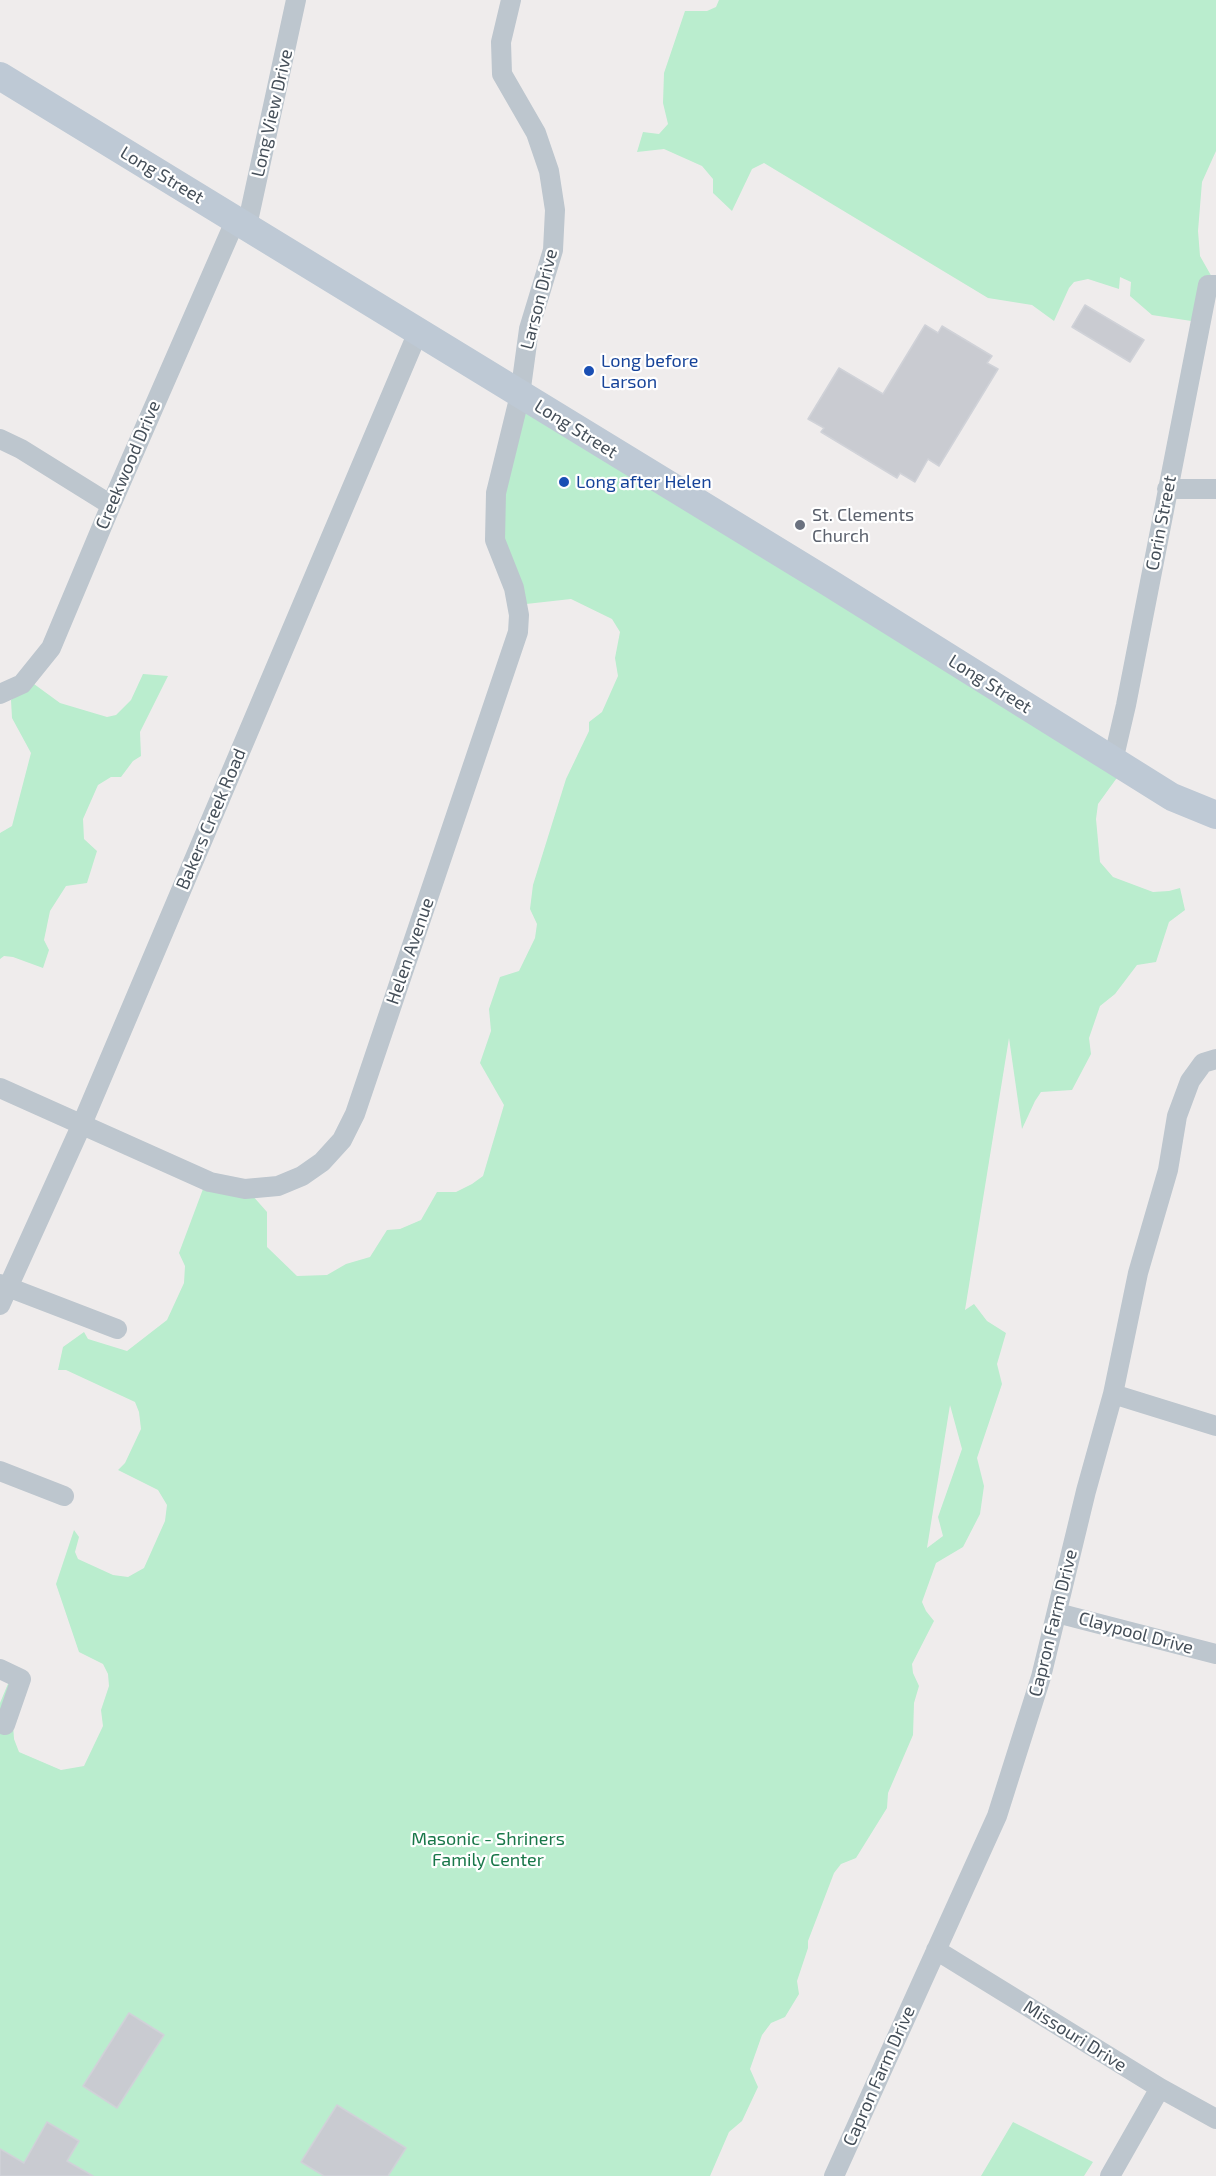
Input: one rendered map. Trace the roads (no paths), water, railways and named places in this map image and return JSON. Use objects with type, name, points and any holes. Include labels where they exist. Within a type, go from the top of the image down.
[{"type":"street","name":"Long View Drive","points":[[241,223],[296,0]]},
{"type":"street","name":"Larson Drive","points":[[511,0],[501,42],[502,74],[536,133],[549,171],[555,210],[553,250],[529,329],[520,395]]},
{"type":"street","name":"Long Street","points":[[0,76],[819,577],[1172,797],[1216,815]]},
{"type":"street","name":"Creekwood Drive","points":[[0,694],[22,684],[51,648],[111,505],[241,223]]},
{"type":"street","name":"Corin Street","points":[[1113,761],[1126,705],[1167,489],[1212,285]]},
{"type":"street","name":"Bakers Creek Road","points":[[3,1292],[82,1124],[418,332]]},
{"type":"street","name":"Helen Avenue","points":[[0,1088],[210,1182],[245,1189],[278,1186],[302,1176],[322,1162],[342,1140],[356,1114],[518,632],[519,615],[514,588],[495,540],[496,493],[520,395]]},
{"type":"street","points":[[0,439],[21,449],[111,505]]},
{"type":"street","points":[[1167,489],[1216,489]]},
{"type":"street","name":"Capron Farm Drive","points":[[834,2176],[996,1816],[1041,1677],[1086,1491],[1113,1394],[1138,1273],[1168,1170],[1177,1116],[1190,1081],[1203,1064],[1216,1059]]},
{"type":"street","points":[[3,1292],[117,1329]]},
{"type":"street","points":[[1113,1394],[1216,1426]]},
{"type":"street","points":[[0,1471],[64,1496]]},
{"type":"street","name":"Claypool Drive","points":[[1057,1612],[1216,1654]]},
{"type":"street","points":[[0,1670],[21,1679],[5,1725]]},
{"type":"street","name":"Missouri Drive","points":[[936,1950],[1160,2088],[1216,2119]]},
{"type":"street","points":[[1110,2176],[1160,2088]]},
{"type":"place","name":"Long before Larson","points":[[589,371]]},
{"type":"place","name":"Long after Helen","points":[[564,482]]},
{"type":"place","name":"St. Clements Church","points":[[800,525]]},
{"type":"park label","name":"Masonic - Shriners Family Center","points":[[488,1849]]}]
